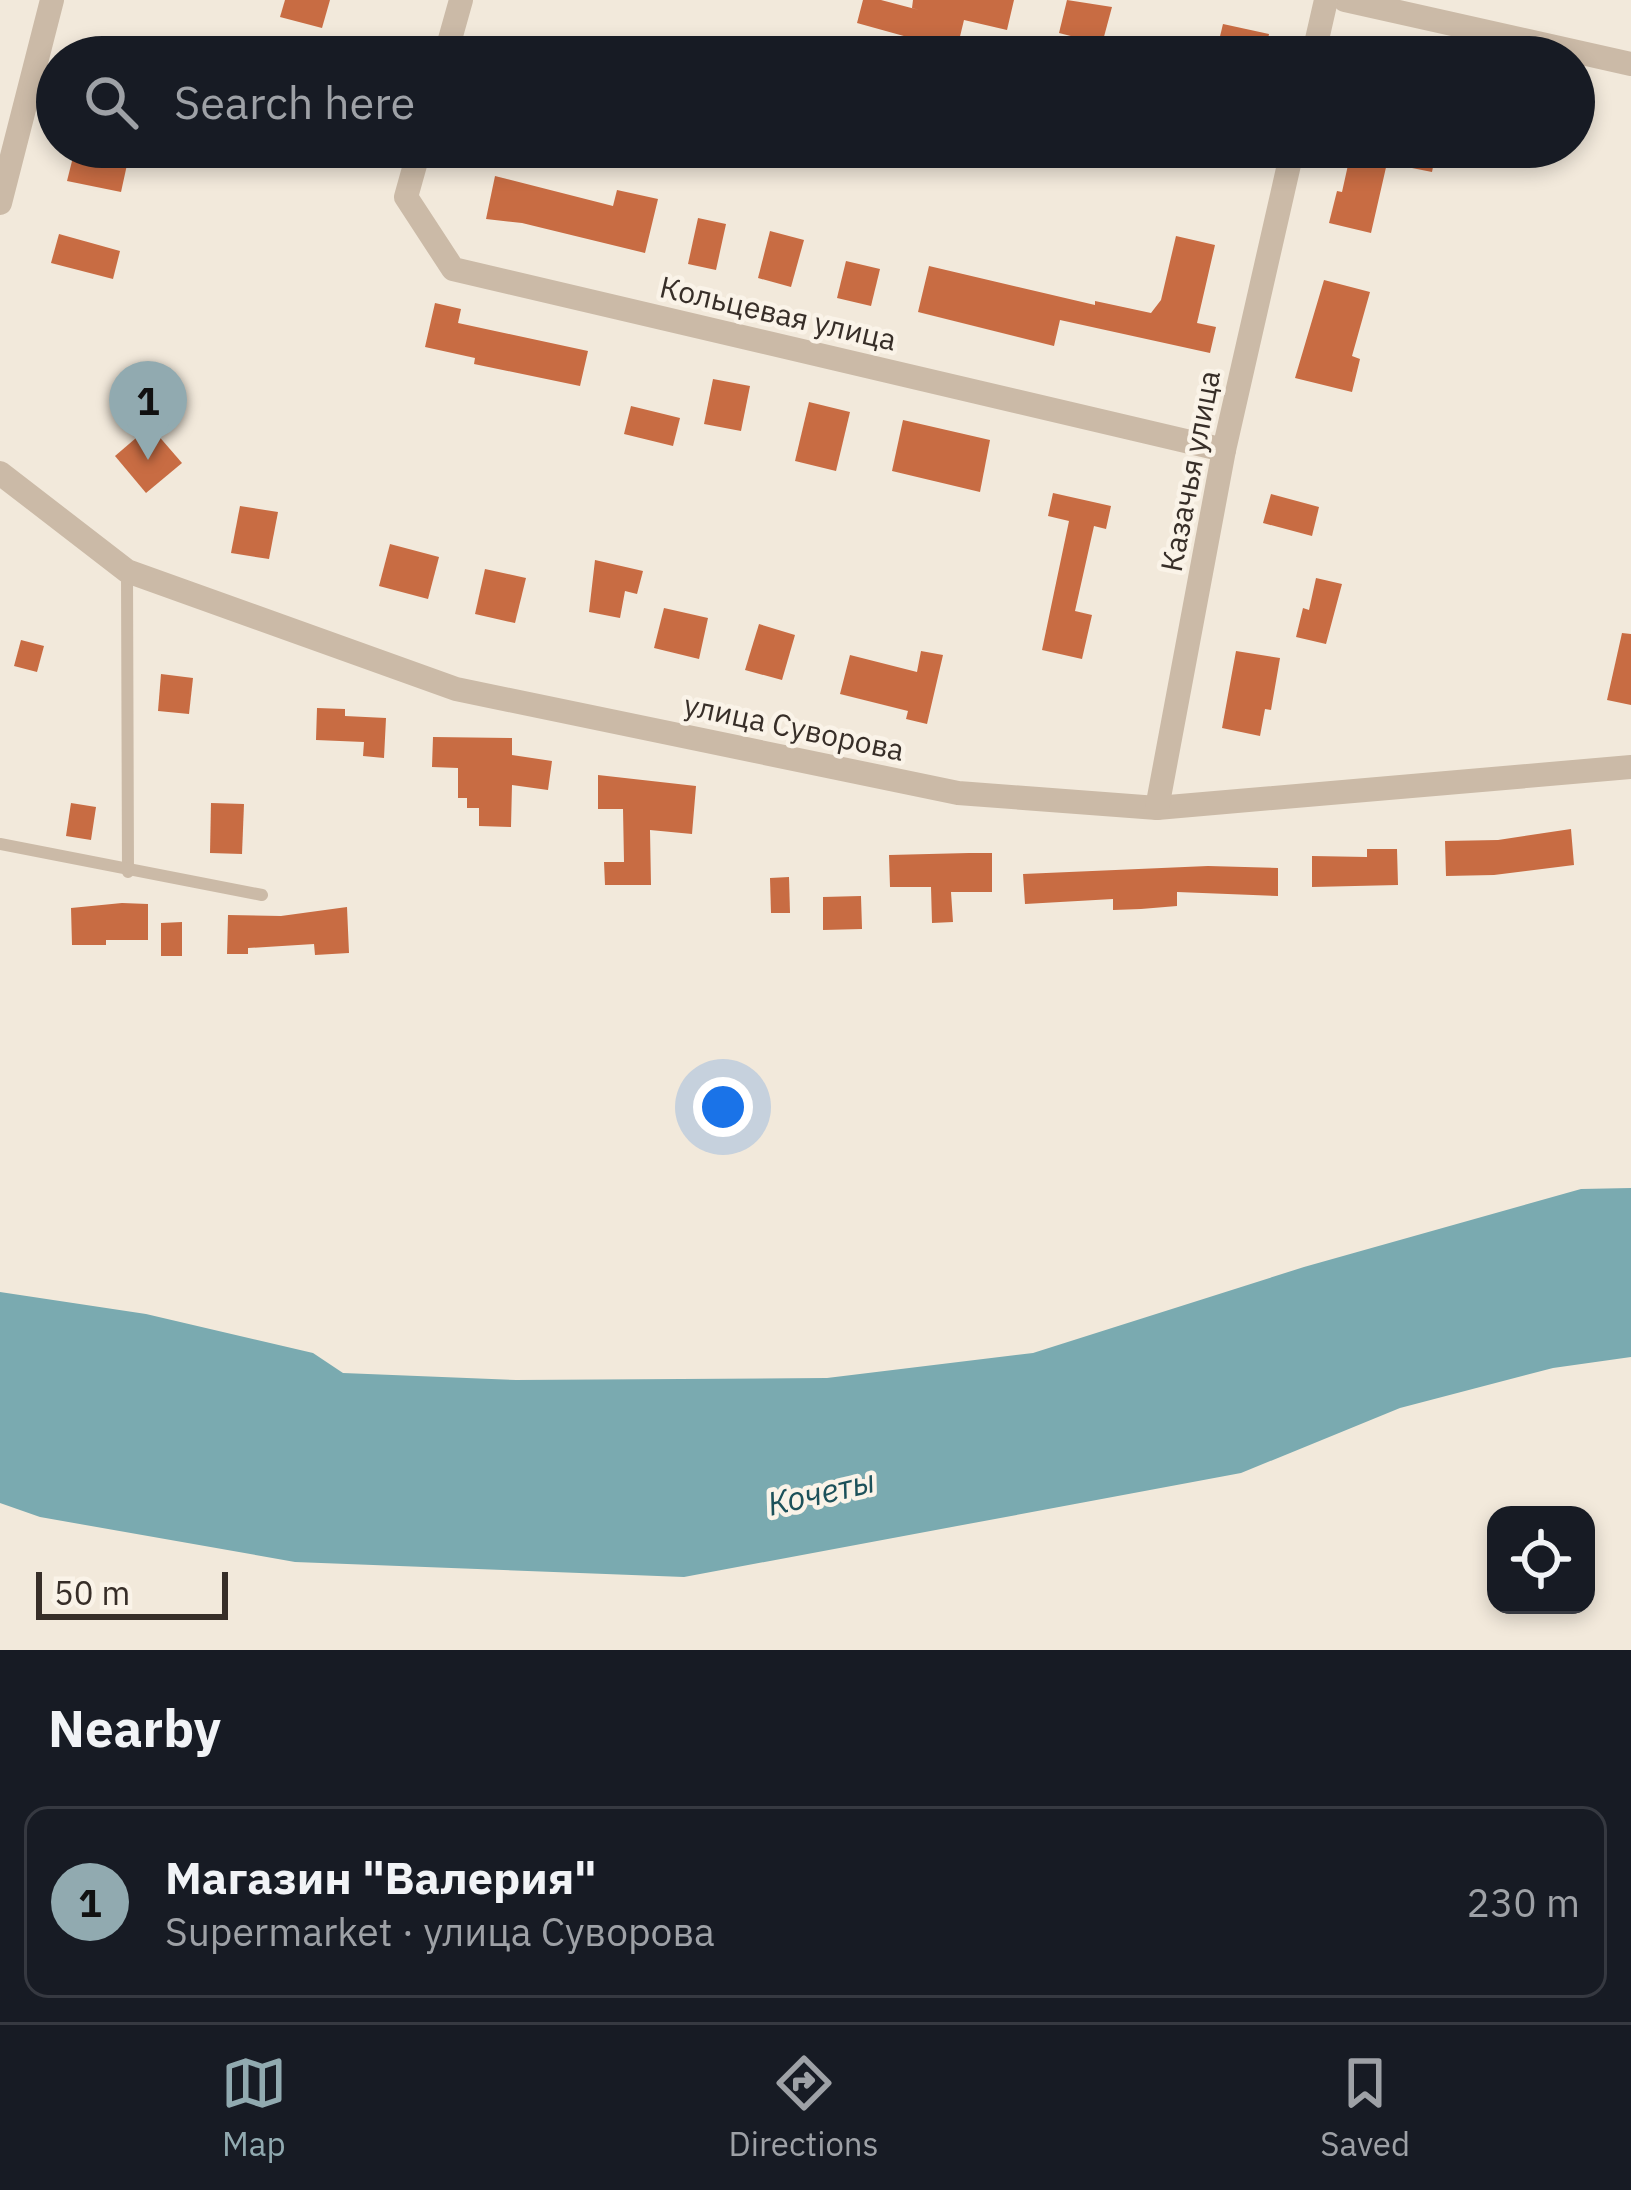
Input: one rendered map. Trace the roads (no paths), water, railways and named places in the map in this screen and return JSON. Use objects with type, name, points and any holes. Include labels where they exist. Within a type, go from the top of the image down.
[{"type":"street","points":[[43,36],[52,0]]},
{"type":"street","points":[[451,36],[461,0]]},
{"type":"street","points":[[1318,36],[1326,0]]},
{"type":"street","points":[[1345,0],[1506,36]]},
{"type":"street","points":[[1595,56],[1631,64]]},
{"type":"street","points":[[0,203],[36,62]]},
{"type":"street","name":"Кольцевая улица","points":[[414,168],[406,196],[453,269],[1224,450]]},
{"type":"street","name":"Казачья улица","points":[[1157,808],[1224,450],[1287,168]]},
{"type":"street","name":"улица Суворова","points":[[0,472],[127,571],[456,689],[958,793],[1157,808],[1631,767]]},
{"type":"lane","points":[[127,571],[128,872]]},
{"type":"lane","points":[[0,844],[262,895]]},
{"type":"water","name":"Кочеты","points":[[1631,1188],[1631,1357],[1553,1368],[1400,1408],[1241,1473],[684,1577],[295,1562],[40,1517],[0,1503],[0,1292],[146,1314],[313,1353],[343,1373],[516,1380],[827,1378],[1033,1353],[1304,1267],[1581,1189]]},
{"type":"place","name":"Магазин \"Валерия\"","points":[[148,460]]}]
